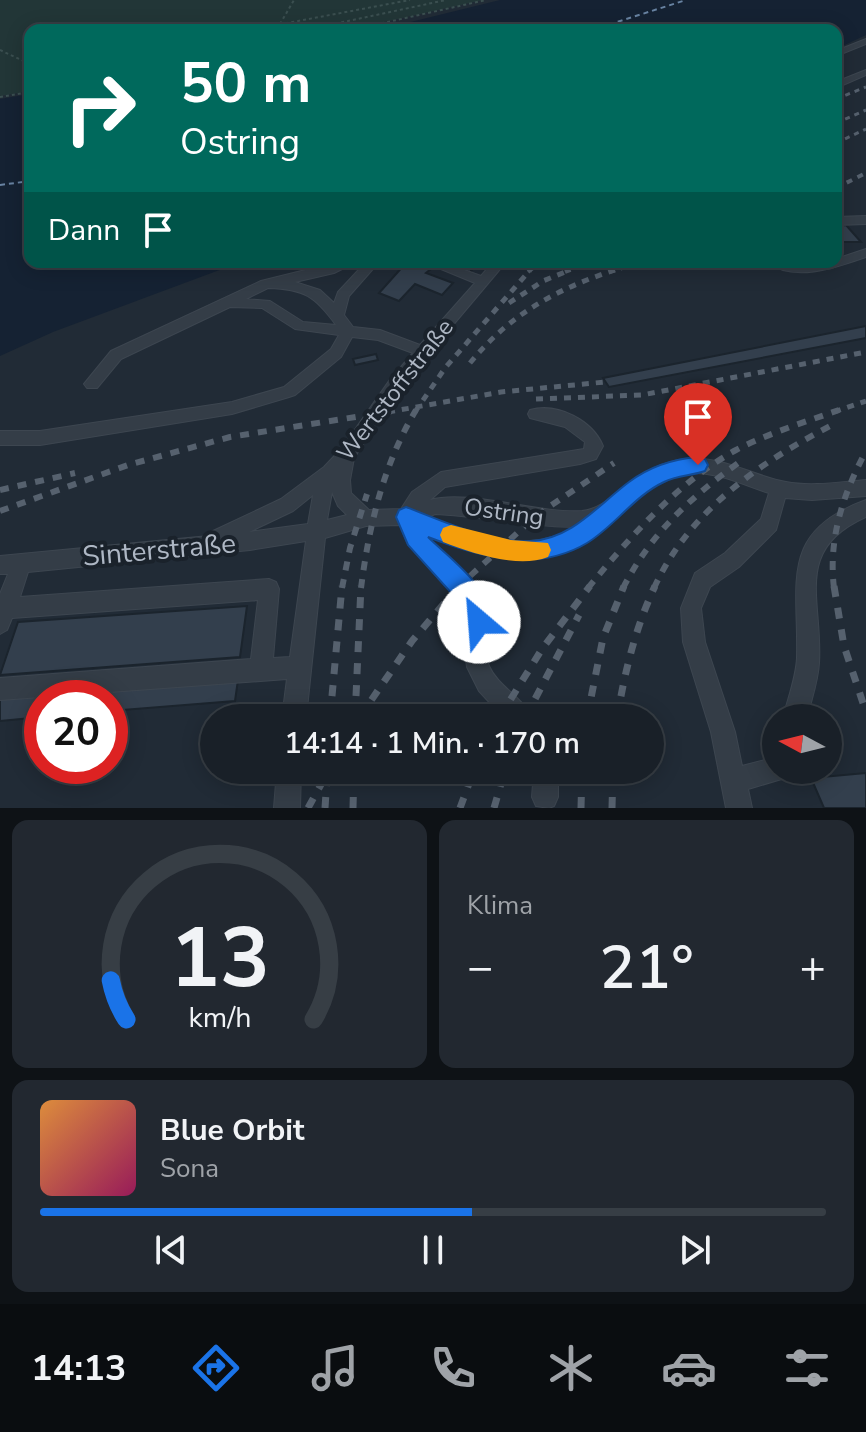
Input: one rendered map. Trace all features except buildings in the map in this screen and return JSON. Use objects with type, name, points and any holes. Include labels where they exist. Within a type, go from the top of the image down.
[{"type":"street","points":[[842,51],[866,41]]},
{"type":"street","points":[[842,82],[866,72]]},
{"type":"street","points":[[842,221],[866,220]]},
{"type":"street","points":[[842,259],[866,253]]},
{"type":"street","points":[[92,384],[116,355],[266,284],[334,268]]},
{"type":"street","points":[[337,315],[343,295],[368,268]]},
{"type":"street","points":[[446,268],[482,281]]},
{"type":"street","name":"Wertstoffstraße","points":[[295,704],[320,502],[331,471],[348,453],[421,351],[494,268]]},
{"type":"street","points":[[266,284],[298,284],[317,293],[348,331]]},
{"type":"street","points":[[226,304],[265,304],[300,326],[380,335],[421,351]]},
{"type":"street","points":[[0,438],[40,438],[232,408],[289,391],[336,353],[348,331]]},
{"type":"street","points":[[508,704],[480,672],[476,656],[479,610],[475,602],[415,538],[406,517],[418,498],[441,480],[590,454],[595,446],[586,431],[569,422],[536,414]]},
{"type":"street","points":[[348,453],[340,477],[341,495],[352,509],[366,518]]},
{"type":"street","name":"Ostring","points":[[318,531],[366,518],[406,517],[438,531],[482,544],[528,552],[566,543],[580,536],[646,481],[681,467],[712,466],[779,488],[814,491],[866,488]]},
{"type":"street","points":[[198,546],[269,516],[331,471]]},
{"type":"street","points":[[739,808],[723,732],[694,642],[691,608],[702,580],[732,560],[769,524],[779,488]]},
{"type":"street","name":"Ostring","points":[[406,517],[422,509],[447,505],[551,519],[585,519],[603,514]]},
{"type":"street","points":[[798,704],[808,661],[804,574],[820,534],[866,508]]},
{"type":"street","name":"Sinterstraße","points":[[0,565],[318,531]]},
{"type":"street","points":[[22,561],[2,616],[269,589],[261,668]]},
{"type":"street","points":[[0,689],[299,667]]},
{"type":"street","points":[[734,781],[762,773]]},
{"type":"street","points":[[287,808],[288,784]]},
{"type":"street","points":[[545,784],[545,797]]},
{"type":"path","points":[[278,24],[288,15],[294,0]]},
{"type":"path","points":[[282,24],[410,0]]},
{"type":"path","points":[[334,24],[446,0]]},
{"type":"path","points":[[379,24],[486,0]]},
{"type":"path","points":[[0,50],[24,61]]},
{"type":"path","points":[[0,97],[24,93]]},
{"type":"green space","points":[[0,0],[483,0],[376,24],[24,24],[24,92],[0,96]]},
{"type":"water","points":[[500,0],[866,0],[866,35],[842,46],[842,24],[402,24]]},
{"type":"water","points":[[24,95],[24,268],[225,268],[53,332],[0,356],[0,99]]},
{"type":"ferry route","points":[[611,24],[686,0]]},
{"type":"ferry route","points":[[0,185],[24,182]]},
{"type":"railway","points":[[842,97],[866,87]]},
{"type":"railway","points":[[842,120],[866,110]]},
{"type":"railway","points":[[842,140],[866,129]]},
{"type":"railway","points":[[842,185],[866,173]]},
{"type":"railway","points":[[529,271],[533,268]]},
{"type":"railway","points":[[570,270],[575,268]]},
{"type":"railway","points":[[612,271],[623,268]]},
{"type":"railway","points":[[509,303],[543,281],[570,270]]},
{"type":"railway","points":[[565,272],[570,270]]},
{"type":"railway","points":[[419,407],[445,368],[529,271]]},
{"type":"railway","points":[[470,363],[517,317],[553,295],[612,271]]},
{"type":"railway","points":[[536,399],[642,395],[866,352]]},
{"type":"railway","points":[[419,407],[501,392],[605,382]]},
{"type":"railway","points":[[834,412],[866,401]]},
{"type":"railway","points":[[388,412],[419,407]]},
{"type":"railway","points":[[415,412],[419,407]]},
{"type":"railway","points":[[0,511],[128,465],[230,437],[399,410]]},
{"type":"railway","points":[[361,588],[379,496],[404,431],[416,410]]},
{"type":"railway","points":[[588,588],[656,512],[715,463],[761,438],[839,410]]},
{"type":"railway","points":[[655,587],[686,535],[729,492],[778,456],[832,425]]},
{"type":"railway","points":[[834,588],[835,534],[844,500],[866,451]]},
{"type":"railway","points":[[624,587],[646,550],[674,517],[741,461]]},
{"type":"railway","points":[[458,587],[537,515],[614,463]]},
{"type":"railway","points":[[0,490],[75,473]]},
{"type":"railway","points":[[342,588],[350,548],[367,494]]},
{"type":"railway","points":[[331,704],[342,586]]},
{"type":"railway","points":[[356,704],[361,586]]},
{"type":"railway","points":[[508,704],[542,649],[590,586]]},
{"type":"railway","points":[[834,586],[844,646],[866,712]]},
{"type":"railway","points":[[369,704],[412,641],[458,587]]},
{"type":"railway","points":[[590,704],[603,638],[624,587]]},
{"type":"railway","points":[[620,704],[632,650],[655,587]]},
{"type":"railway","points":[[532,704],[579,615]]},
{"type":"railway","points":[[308,808],[321,784]]},
{"type":"railway","points":[[325,808],[327,784]]},
{"type":"railway","points":[[353,808],[354,784]]},
{"type":"railway","points":[[460,808],[469,784]]},
{"type":"railway","points":[[494,808],[501,784]]},
{"type":"railway","points":[[581,808],[582,784]]},
{"type":"railway","points":[[612,808],[613,784]]},
{"type":"slow traffic","points":[[451,535],[511,550],[540,550]]},
{"type":"route","points":[[479,622],[475,602],[415,538],[406,517],[438,531],[482,544],[528,552],[548,549],[580,536],[637,487],[656,476],[698,465]]}]
